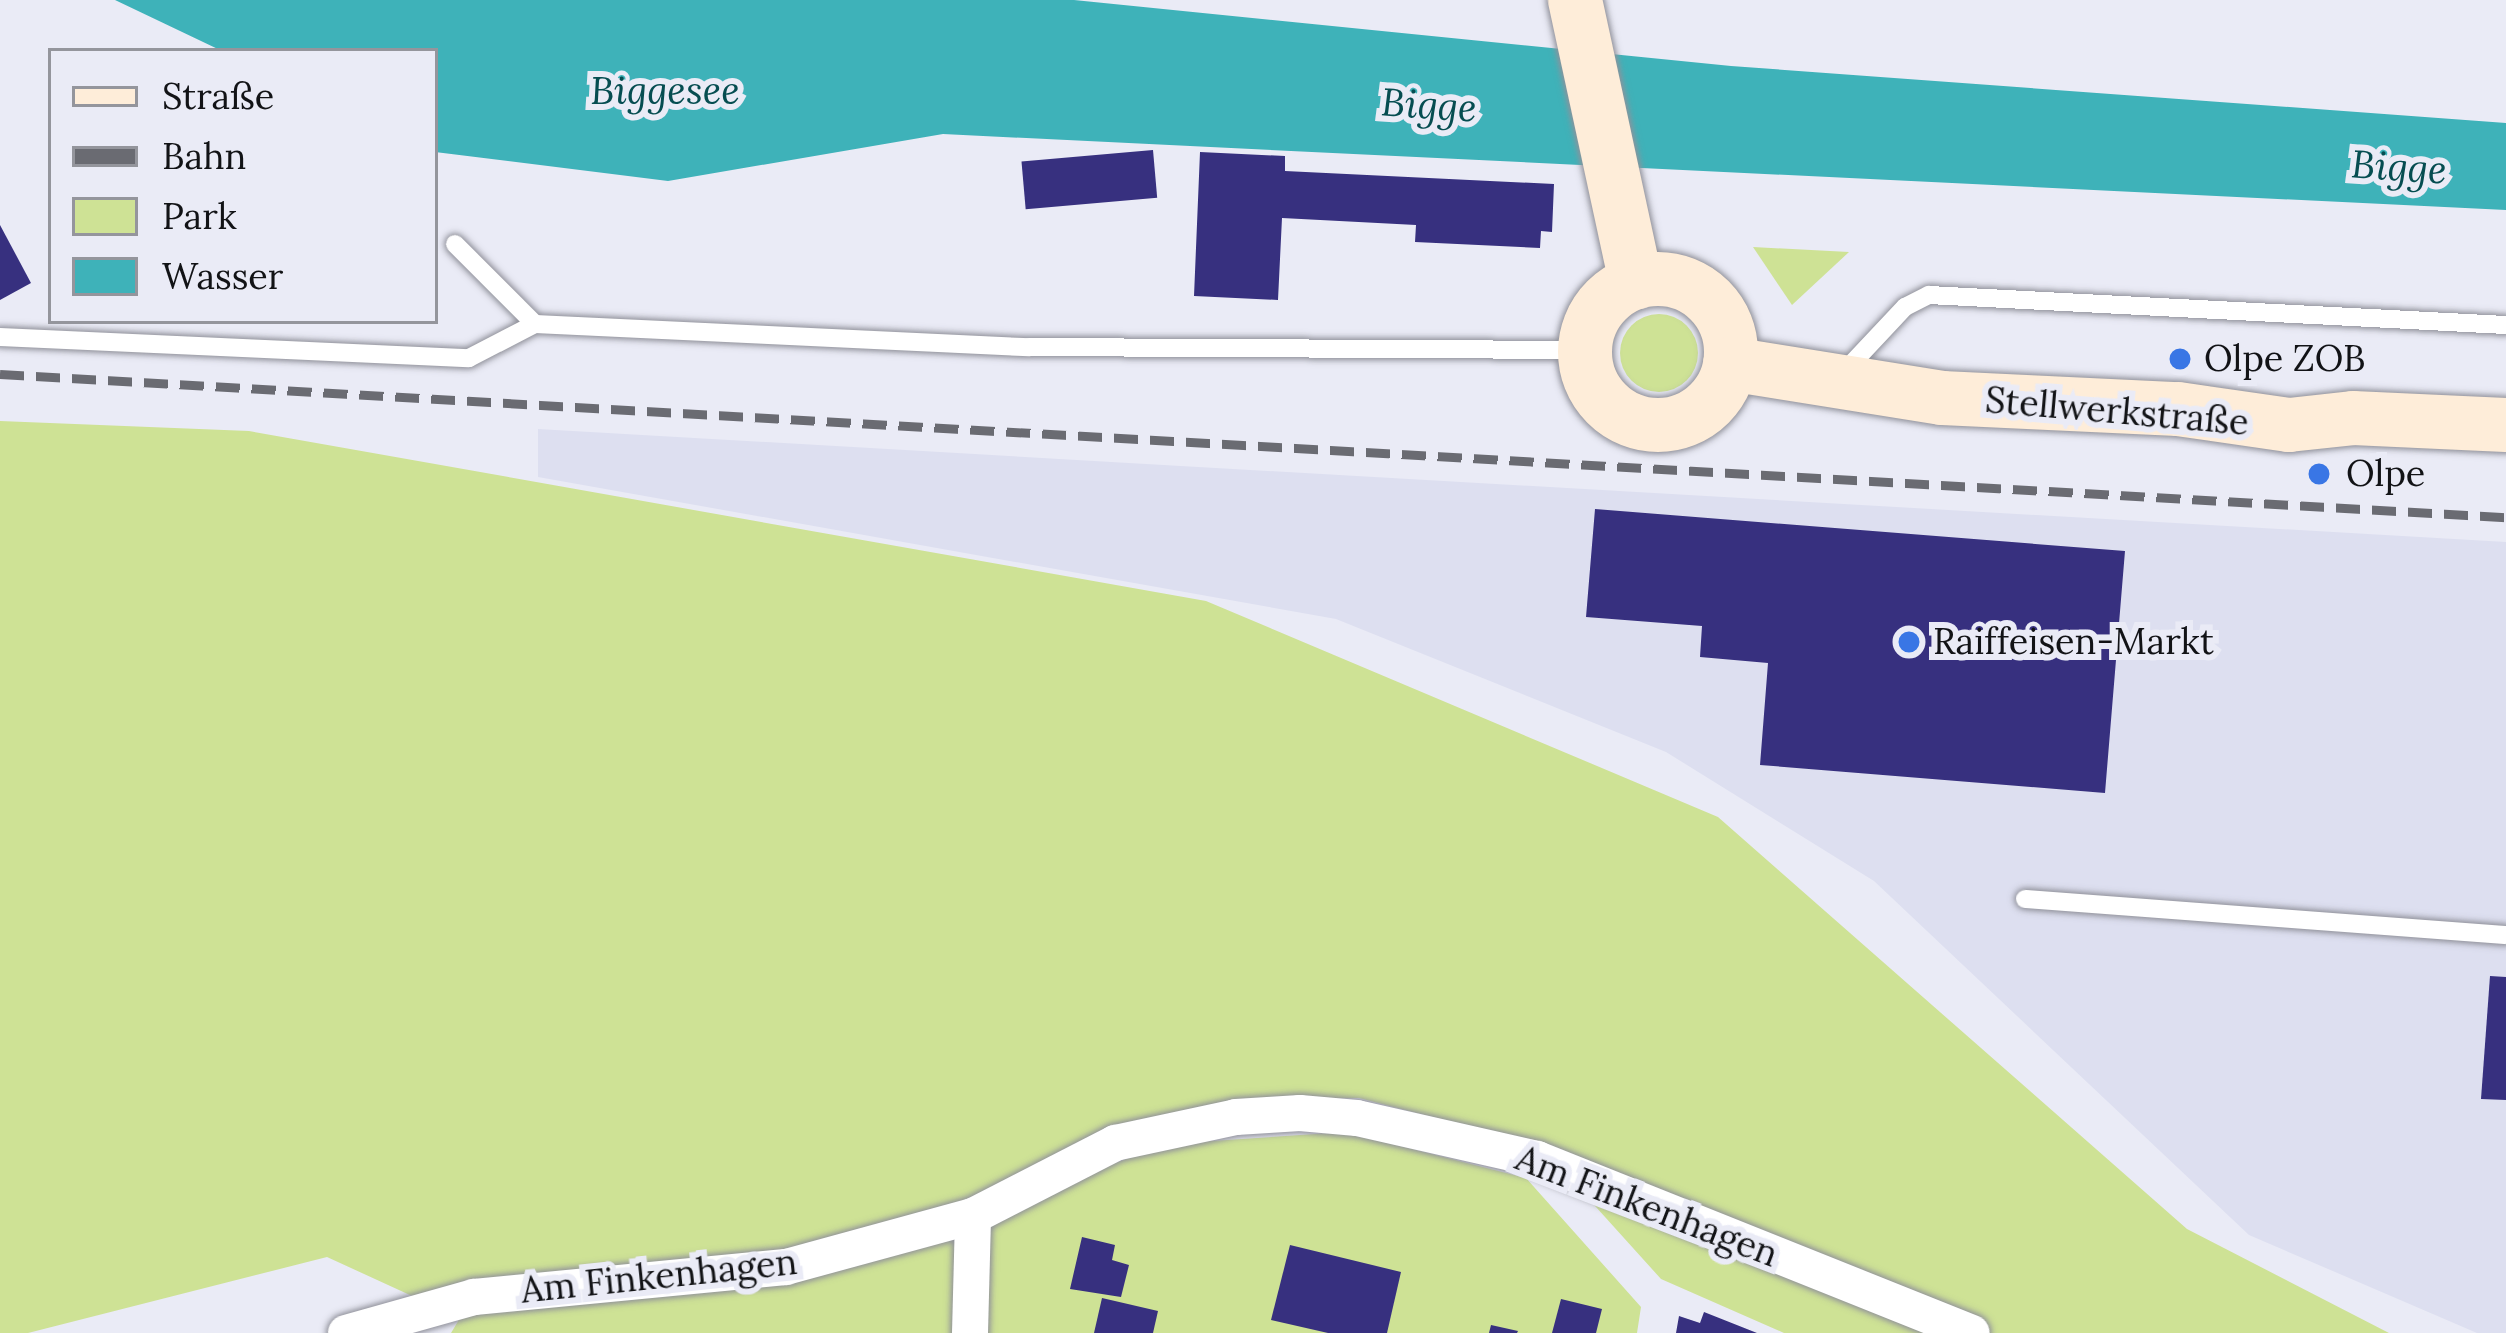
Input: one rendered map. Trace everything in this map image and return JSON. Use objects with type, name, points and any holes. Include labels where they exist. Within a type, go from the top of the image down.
[{"type":"main road","points":[[1575,0],[1636,282]]},
{"type":"main road","points":[[1660,278],[1704,294],[1730,333],[1730,364],[1712,403],[1691,418],[1641,424],[1600,398],[1584,350],[1599,308],[1636,282],[1660,278]]},
{"type":"main road","name":"Stellwerkstraße","points":[[1730,364],[1833,386],[2289,425],[2360,418],[2506,425]]},
{"type":"street","name":"Am Finkenhagen","points":[[346,1333],[474,1297],[786,1267],[973,1216],[1115,1143],[1166,1129],[1279,1114],[1357,1118],[1537,1159],[1971,1333]]},
{"type":"street","points":[[970,1333],[973,1216]]},
{"type":"lane","points":[[455,244],[535,324]]},
{"type":"lane","points":[[1833,386],[1874,336],[1928,295],[2506,325]]},
{"type":"lane","points":[[0,337],[469,358],[535,324],[1029,347],[1584,350]]},
{"type":"lane","points":[[2025,899],[2506,935]]},
{"type":"shaded area","points":[[538,429],[2506,542],[2506,1333],[2477,1333],[2249,1235],[1874,881],[1666,752],[1336,619],[538,477]]},
{"type":"green space","points":[[1753,247],[1849,252],[1792,305]]},
{"type":"green space","points":[[1659,314],[1687,325],[1698,353],[1687,381],[1659,392],[1631,381],[1620,353],[1631,325]]},
{"type":"green space","points":[[0,421],[249,431],[1206,601],[1718,817],[2187,1229],[2389,1333],[1784,1333],[1661,1279],[1540,1145],[1359,1098],[1247,1100],[982,1212],[1167,1144],[1345,1132],[1526,1178],[1641,1307],[1637,1333],[451,1333],[460,1318],[327,1257],[28,1333],[0,1333]]},
{"type":"water","name":"Biggesee","points":[[115,0],[1074,0],[1731,66],[2506,123],[2506,210],[943,134],[668,181],[438,152],[438,48],[216,48]]},
{"type":"building","points":[[1153,150],[1157,198],[1026,209],[1022,162]]},
{"type":"building","points":[[1200,152],[1285,156],[1285,171],[1554,184],[1552,232],[1541,231],[1540,248],[1415,242],[1416,225],[1282,218],[1278,300],[1194,296]]},
{"type":"building","points":[[0,225],[31,283],[0,300]]},
{"type":"building","name":"Raiffeisen-Markt","points":[[1595,509],[2125,551],[2105,793],[1760,765],[1768,663],[1700,657],[1702,626],[1586,617]]},
{"type":"building","points":[[2490,976],[2506,977],[2506,1100],[2481,1099]]},
{"type":"building","points":[[1082,1237],[1115,1245],[1112,1260],[1129,1265],[1121,1297],[1070,1289]]},
{"type":"building","points":[[1290,1245],[1401,1272],[1387,1333],[1328,1333],[1271,1320]]},
{"type":"building","points":[[1102,1298],[1158,1311],[1153,1333],[1094,1333]]},
{"type":"building","points":[[1561,1299],[1602,1309],[1596,1333],[1552,1333]]},
{"type":"building","points":[[1704,1312],[1757,1333],[1676,1333],[1679,1316],[1700,1323]]},
{"type":"building","points":[[1491,1325],[1518,1331],[1489,1333]]},
{"type":"railway","points":[[0,374],[2506,517]]},
{"type":"place","name":"Olpe ZOB","points":[[2180,359]]},
{"type":"place","name":"Olpe","points":[[2319,474]]},
{"type":"place","name":"Raiffeisen-Markt","points":[[1909,642]]},
{"type":"water label","name":"Bigge","points":[[1429,105]]},
{"type":"water label","name":"Bigge","points":[[2399,167]]}]
